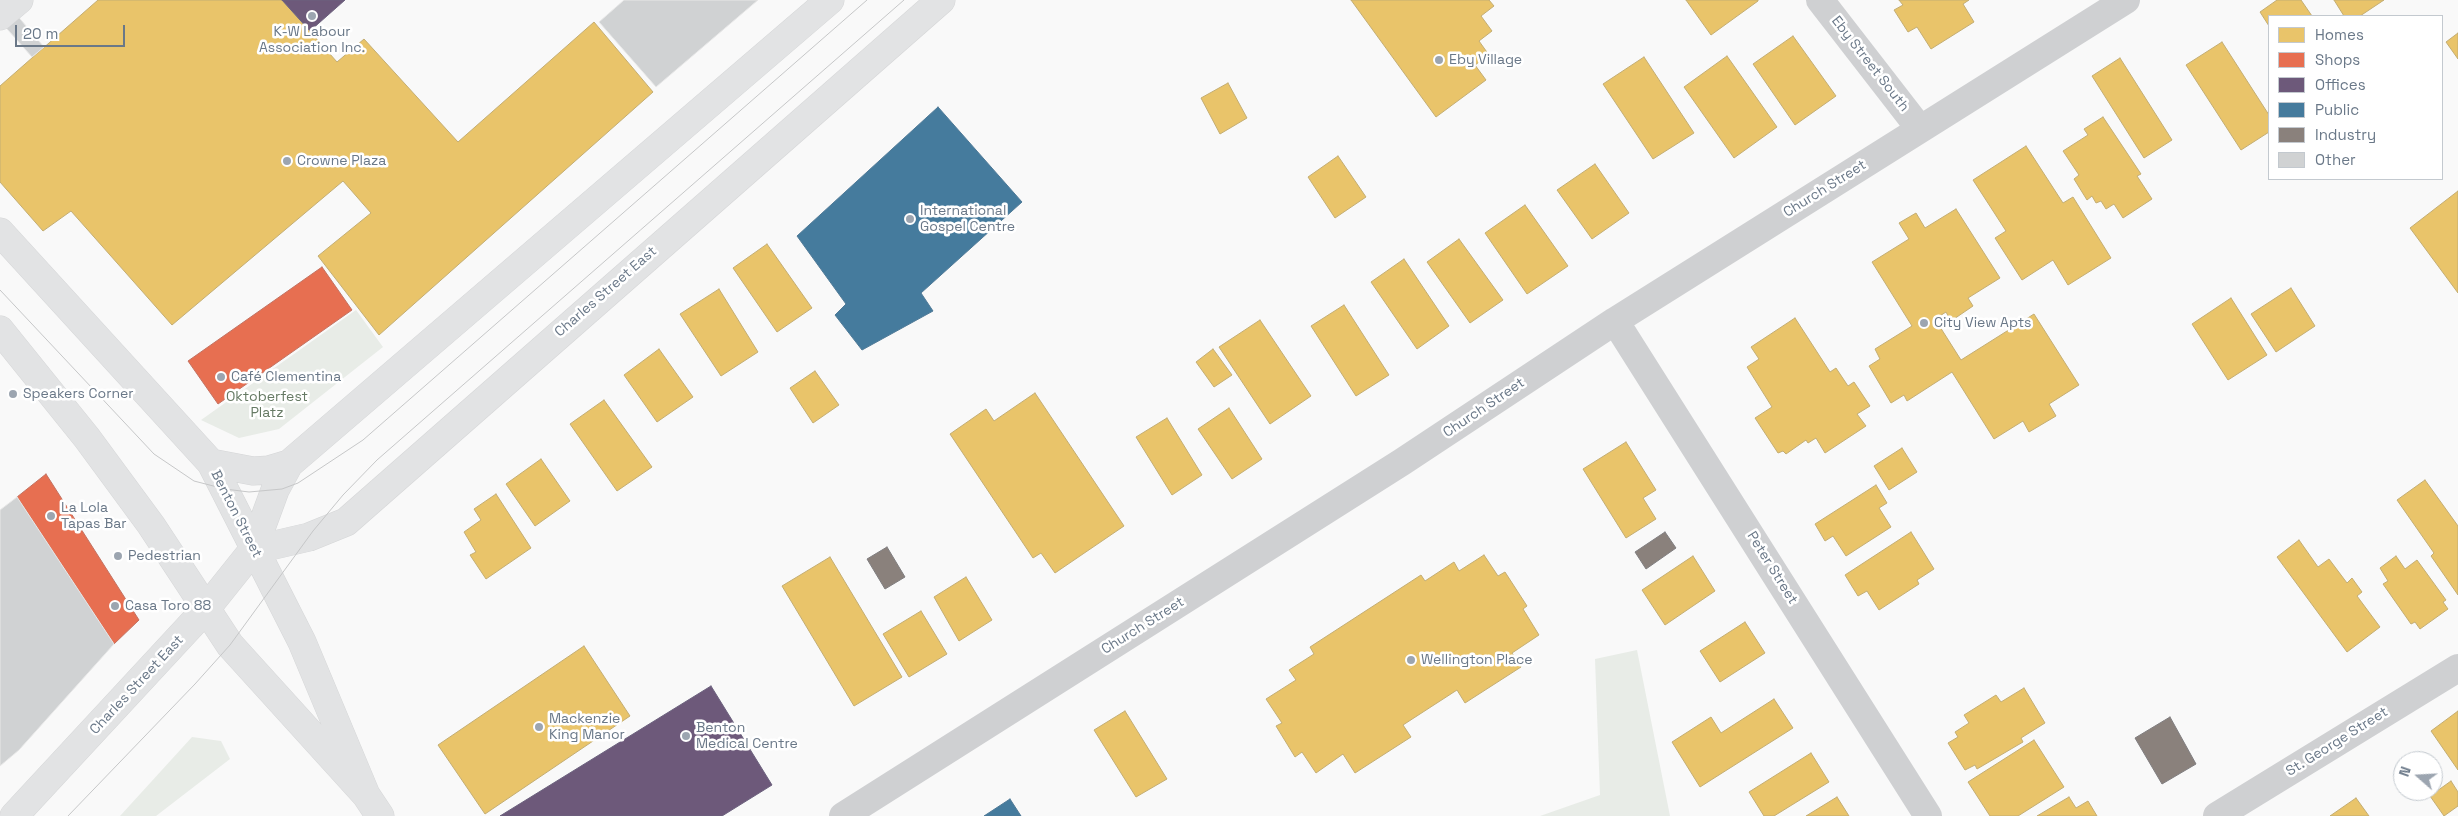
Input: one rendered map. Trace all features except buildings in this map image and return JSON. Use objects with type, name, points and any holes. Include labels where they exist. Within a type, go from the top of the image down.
[{"type":"main road","points":[[0,16],[19,0]]},
{"type":"main road","name":"Charles Street East","points":[[14,816],[205,610],[254,550],[275,490],[289,464],[830,0]]},
{"type":"main road","name":"Charles Street East","points":[[254,550],[309,537],[346,522],[941,0]]},
{"type":"main road","name":"Benton Street","points":[[0,232],[210,463],[302,642],[373,806]]},
{"type":"main road","name":"Benton Street","points":[[0,330],[86,438],[151,525],[205,610],[230,645],[373,806]]},
{"type":"main road","points":[[210,463],[253,471],[269,470],[289,464]]},
{"type":"street","name":"Eby Street South","points":[[1820,0],[1920,129]]},
{"type":"street","name":"Church Street","points":[[843,816],[1402,462],[1615,321],[2126,0]]},
{"type":"street","name":"Peter Street","points":[[1615,321],[1928,816]]},
{"type":"street","name":"St. George Street","points":[[2217,816],[2458,668]]},
{"type":"green space","name":"Oktoberfest Platz","points":[[356,310],[383,347],[279,429],[239,438],[201,420]]},
{"type":"green space","points":[[1637,650],[1670,816],[1540,816],[1600,795],[1595,659]]},
{"type":"green space","points":[[192,737],[221,741],[230,759],[156,816],[120,816]]},
{"type":"tram line","points":[[0,290],[154,454],[194,481],[225,489],[249,492],[282,489],[298,483],[363,440],[867,0]]},
{"type":"tram line","points":[[68,816],[230,645],[313,531],[343,495],[377,460],[904,0]]},
{"type":"place","name":"K-W Labour Association Inc.","points":[[312,16]]},
{"type":"place","name":"Eby Village","points":[[1439,60]]},
{"type":"place","name":"Crowne Plaza","points":[[287,161]]},
{"type":"place","name":"International Gospel Centre","points":[[910,219]]},
{"type":"place","name":"City View Apts","points":[[1924,323]]},
{"type":"place","name":"Café Clementina","points":[[221,377]]},
{"type":"place","name":"Speakers Corner","points":[[13,394]]},
{"type":"place","name":"La Lola Tapas Bar","points":[[51,516]]},
{"type":"place","name":"Pedestrian","points":[[118,556]]},
{"type":"place","name":"Casa Toro 88","points":[[115,606]]},
{"type":"place","name":"Wellington Place","points":[[1411,660]]},
{"type":"place","name":"Mackenzie King Manor","points":[[539,727]]},
{"type":"place","name":"Benton Medical Centre","points":[[686,736]]}]
